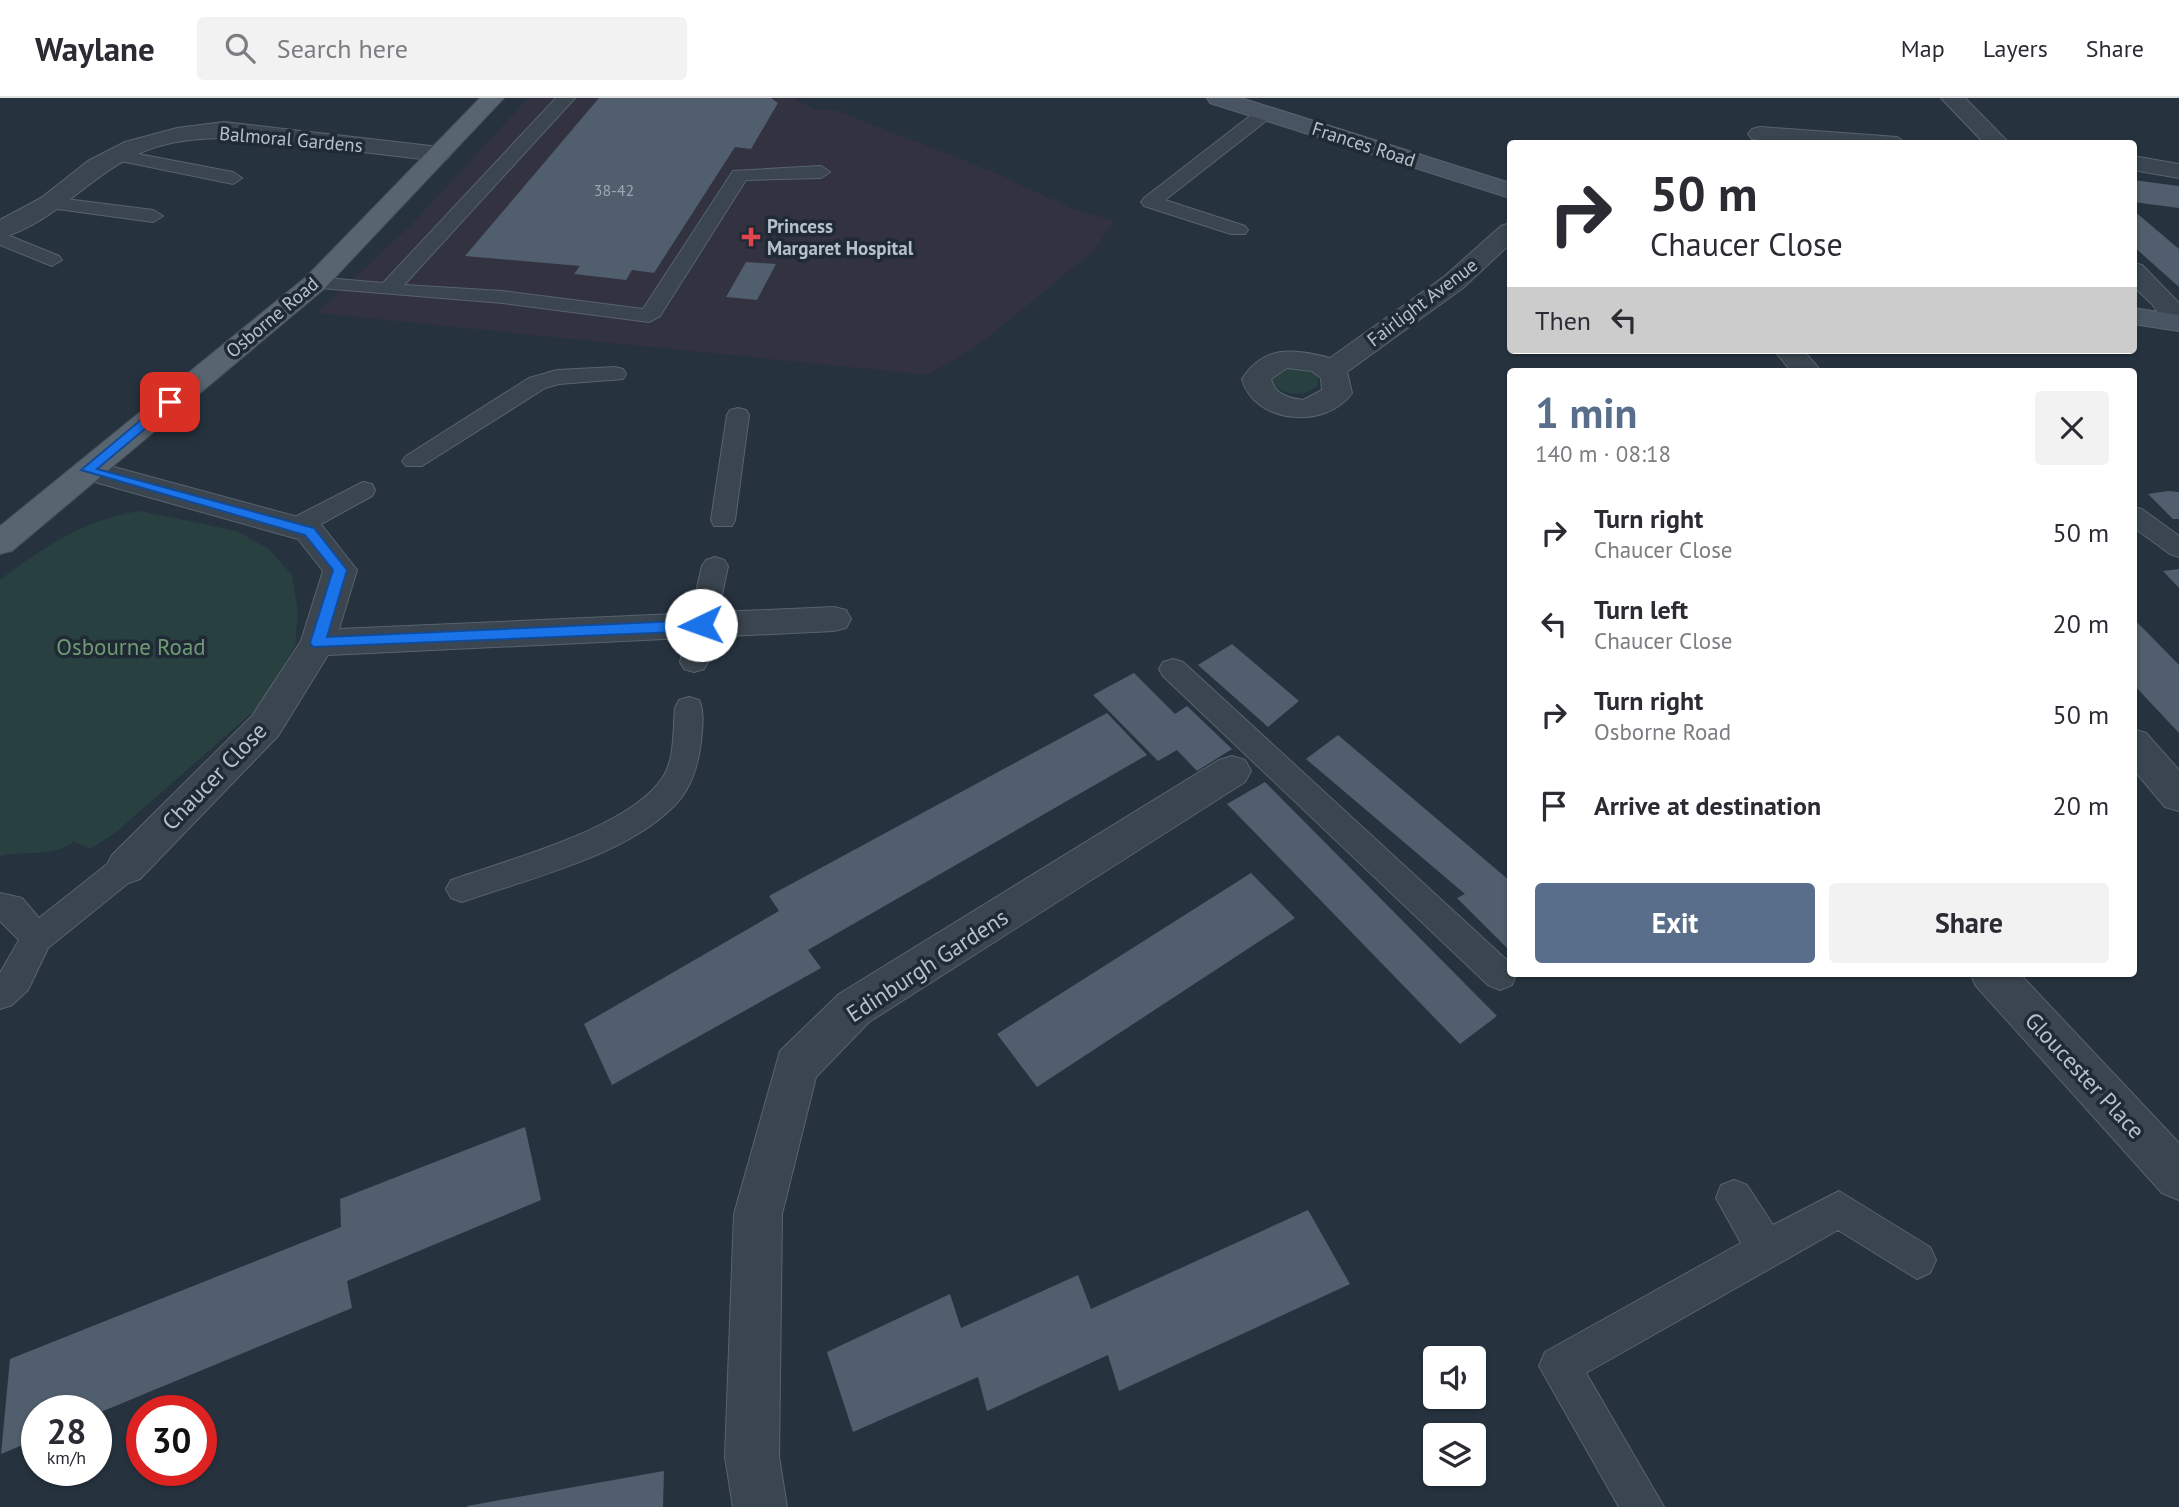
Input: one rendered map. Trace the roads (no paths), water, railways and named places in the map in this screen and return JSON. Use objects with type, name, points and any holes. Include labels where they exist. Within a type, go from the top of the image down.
[{"type":"main road","name":"Osborne Road","points":[[0,543],[316,282],[493,98]]},
{"type":"main road","name":"Frances Road","points":[[1218,98],[1507,190]]},
{"type":"main road","points":[[2137,317],[2179,323]]},
{"type":"street","points":[[1952,98],[1995,140]]},
{"type":"street","name":"Balmoral Gardens","points":[[0,230],[50,203],[96,166],[133,147],[177,135],[224,129],[439,153]]},
{"type":"street","points":[[1759,134],[1842,140]]},
{"type":"street","points":[[2137,164],[2179,171]]},
{"type":"street","name":"Fairlight Avenue","points":[[1330,370],[1454,282],[1507,234]]},
{"type":"street","points":[[2137,275],[2162,298],[2179,323]]},
{"type":"street","points":[[1792,354],[1804,368]]},
{"type":"street","name":"Chaucer Close","points":[[88,470],[309,531],[340,570],[318,643],[265,726],[126,867]]},
{"type":"street","points":[[318,643],[834,620]]},
{"type":"street","points":[[2137,748],[2179,796]]},
{"type":"street","name":"Edinburgh Gardens","points":[[760,1507],[752,1457],[758,1214],[796,1066],[854,1008],[1247,763]]},
{"type":"street","name":"Gloucester Place","points":[[1995,977],[2179,1177]]},
{"type":"lane","points":[[388,290],[566,98]]},
{"type":"lane","points":[[1238,230],[1152,202],[1265,113]]},
{"type":"lane","points":[[117,155],[233,178]]},
{"type":"lane","points":[[316,282],[503,298],[649,316],[740,175],[821,172]]},
{"type":"lane","points":[[50,203],[153,216]]},
{"type":"lane","points":[[0,238],[52,260]]},
{"type":"lane","points":[[414,461],[537,383],[557,377],[615,374]]},
{"type":"lane","points":[[723,520],[738,415]]},
{"type":"lane","points":[[294,528],[363,490]]},
{"type":"lane","points":[[2137,518],[2179,548]]},
{"type":"lane","points":[[694,662],[715,566]]},
{"type":"lane","points":[[1173,669],[1247,763],[1500,975]]},
{"type":"lane","points":[[462,889],[627,827],[661,804],[676,781],[684,755],[689,708]]},
{"type":"lane","points":[[0,993],[16,980],[37,938],[126,867]]},
{"type":"lane","points":[[0,907],[11,908],[37,938]]},
{"type":"lane","points":[[1734,1198],[1766,1248]]},
{"type":"lane","points":[[1643,1507],[1559,1366],[1839,1209],[1917,1260]]},
{"type":"place","name":"Princess Margaret Hospital","points":[[751,237]]},
{"type":"park label","name":"Osbourne Road","points":[[131,646]]}]
